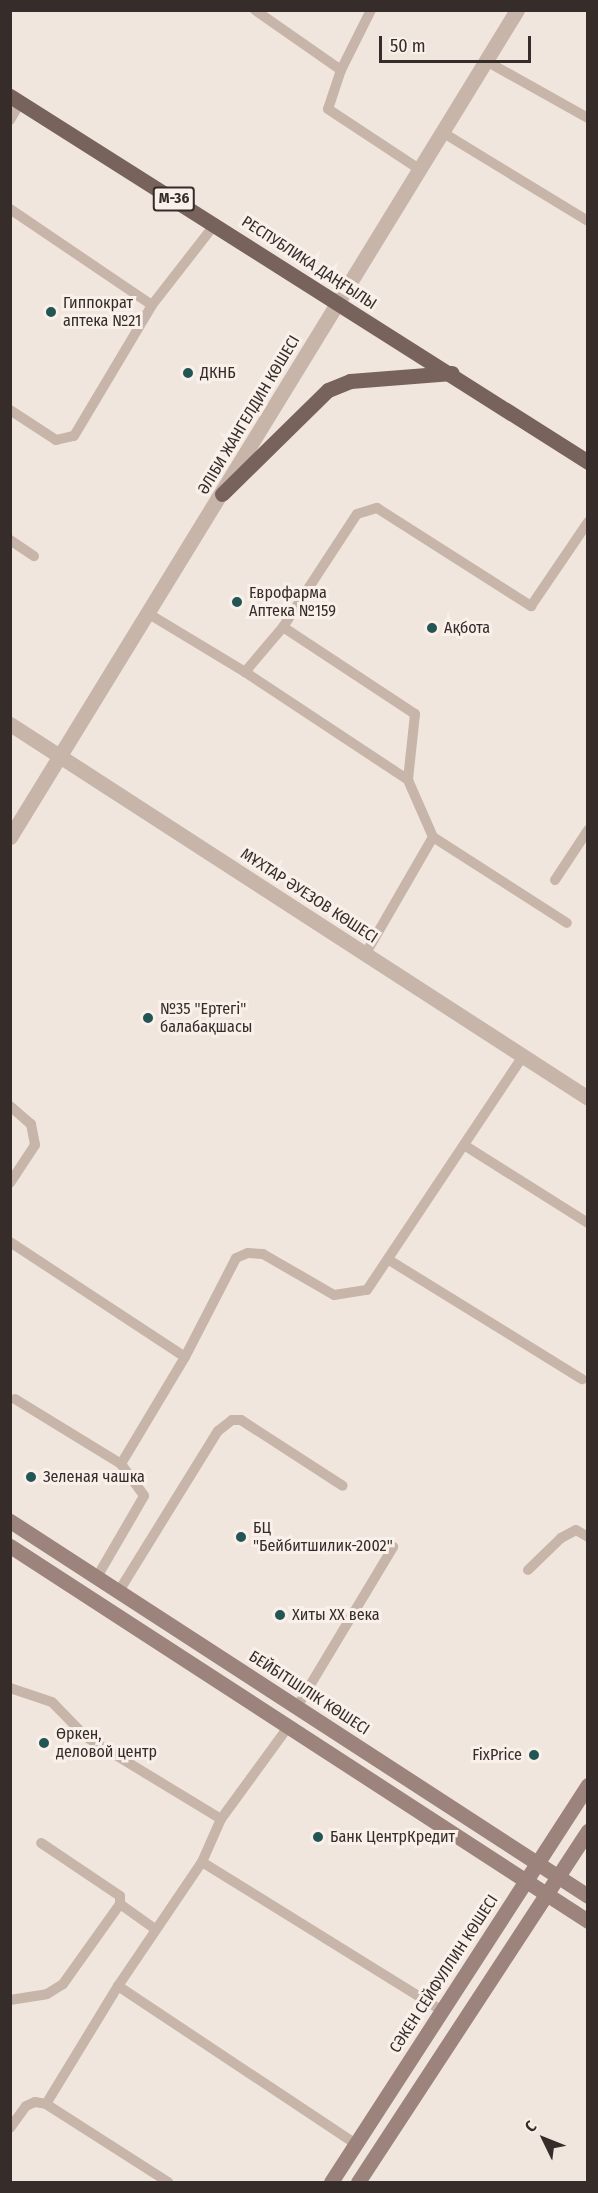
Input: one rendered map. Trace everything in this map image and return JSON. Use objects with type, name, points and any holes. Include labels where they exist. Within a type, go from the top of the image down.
[{"type":"main road","name":"РЕСПУБЛИКА ДАҢҒЫЛЫ","points":[[15,100],[452,373],[588,462]]},
{"type":"main road","points":[[222,494],[327,390],[350,381],[452,373]]},
{"type":"main road","name":"БЕЙБІТШІЛІК КӨШЕСІ","points":[[10,1521],[588,1896]]},
{"type":"main road","points":[[10,1546],[588,1921]]},
{"type":"main road","name":"СӘКЕН СЕЙФУЛЛИН КӨШЕСІ","points":[[331,2182],[588,1785]]},
{"type":"main road","points":[[358,2182],[588,1831]]},
{"type":"street","name":"ӘЛІБИ ЖАНГЕЛДИН КӨШЕСІ","points":[[10,837],[62,758],[517,10]]},
{"type":"street","name":"МҰХТАР ӘУЕЗОВ КӨШЕСІ","points":[[10,724],[523,1056],[586,1093]]},
{"type":"lane","points":[[255,10],[341,70]]},
{"type":"lane","points":[[371,10],[341,70],[328,109],[420,169]]},
{"type":"lane","points":[[486,61],[588,118]]},
{"type":"lane","points":[[10,120],[15,100]]},
{"type":"lane","points":[[442,132],[588,221]]},
{"type":"lane","points":[[10,209],[152,306]]},
{"type":"lane","points":[[10,410],[56,440],[74,436],[152,306],[215,224]]},
{"type":"lane","points":[[245,672],[283,627],[357,514],[377,508],[531,606],[588,522]]},
{"type":"lane","points":[[10,540],[34,556]]},
{"type":"lane","points":[[149,614],[245,672],[408,780]]},
{"type":"lane","points":[[283,627],[416,714],[408,780],[433,837],[567,923]]},
{"type":"lane","points":[[555,880],[588,830]]},
{"type":"lane","points":[[366,954],[433,837]]},
{"type":"lane","points":[[121,1464],[185,1357],[236,1258],[262,1254],[334,1295],[367,1290],[523,1056]]},
{"type":"lane","points":[[10,1106],[31,1124],[35,1145],[10,1183]]},
{"type":"lane","points":[[464,1145],[587,1223]]},
{"type":"lane","points":[[12,1246],[185,1357]]},
{"type":"lane","points":[[389,1260],[582,1379]]},
{"type":"lane","points":[[15,1399],[121,1464],[144,1496],[97,1577]]},
{"type":"lane","points":[[119,1591],[218,1431],[232,1420],[241,1420],[343,1486]]},
{"type":"lane","points":[[528,1570],[561,1538],[576,1530],[588,1537]]},
{"type":"lane","points":[[297,1707],[393,1547]]},
{"type":"lane","points":[[10,1688],[52,1702],[86,1737],[221,1819]]},
{"type":"lane","points":[[46,2104],[118,1986],[202,1862],[221,1819],[288,1727]]},
{"type":"lane","points":[[10,2000],[47,1994],[63,1984],[120,1904],[120,1896],[41,1844]]},
{"type":"lane","points":[[202,1862],[442,2011]]},
{"type":"lane","points":[[120,1904],[155,1929]]},
{"type":"lane","points":[[118,1986],[356,2144]]},
{"type":"lane","points":[[10,2128],[26,2106],[35,2102],[46,2104],[168,2182]]},
{"type":"place","name":"Гиппократ аптека №21","points":[[51,312]]},
{"type":"place","name":"ДКНБ","points":[[188,373]]},
{"type":"place","name":"Еврофарма Аптека №159","points":[[237,602]]},
{"type":"place","name":"Ақбота","points":[[432,628]]},
{"type":"place","name":"№35 \"Ертегі\" балабақшасы","points":[[148,1018]]},
{"type":"place","name":"Зеленая чашка","points":[[31,1477]]},
{"type":"place","name":"БЦ \"Бейбитшилик-2002\"","points":[[241,1537]]},
{"type":"place","name":"Хиты ХХ века","points":[[280,1615]]},
{"type":"place","name":"Өркен, деловой центр","points":[[44,1743]]},
{"type":"place","name":"FixPrice","points":[[534,1755]]},
{"type":"place","name":"Банк ЦентрКредит","points":[[318,1837]]}]
